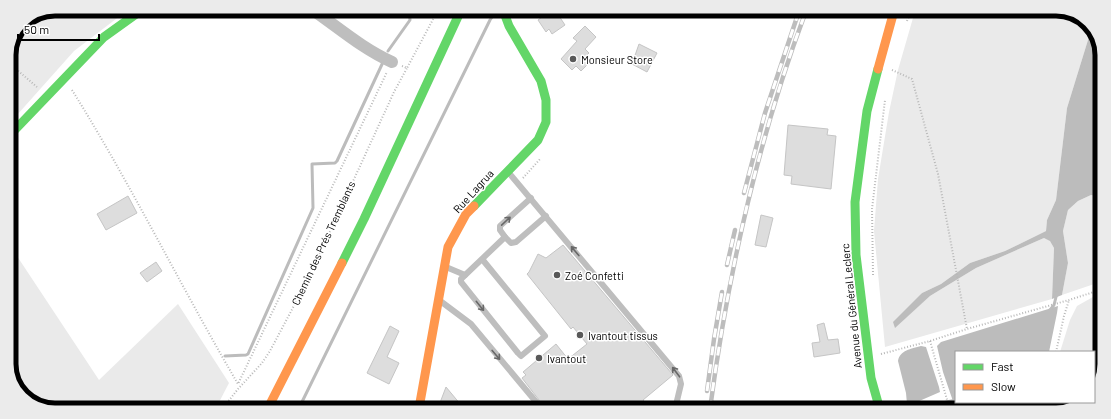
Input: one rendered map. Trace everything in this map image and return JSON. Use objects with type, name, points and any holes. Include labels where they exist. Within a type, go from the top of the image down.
[{"type":"main road","points":[[16,129],[104,37],[132,16]]},
{"type":"main road","points":[[271,403],[364,219],[458,16]]},
{"type":"main road","name":"Rue Lagrua","points":[[419,403],[448,247],[466,214],[538,140],[546,122],[547,108],[541,81],[506,16]]},
{"type":"main road","name":"Avenue du Général Leclerc","points":[[878,403],[871,378],[856,263],[855,202],[867,111],[893,16]]},
{"type":"street","points":[[321,16],[364,47],[392,62]]},
{"type":"lane","points":[[508,171],[679,376],[681,384],[676,403]]},
{"type":"lane","points":[[531,198],[500,226],[500,230],[505,237],[511,243],[516,242],[546,216]]},
{"type":"lane","points":[[482,259],[545,336],[521,356],[461,282],[464,275],[505,237]]},
{"type":"lane","points":[[444,266],[464,275]]},
{"type":"lane","points":[[438,299],[471,324],[537,403]]},
{"type":"path","name":"Chemin des Prés Tremblants","points":[[227,403],[262,363],[270,351],[324,245],[394,92],[435,16]]},
{"type":"path","points":[[906,22],[909,16]]},
{"type":"path","points":[[65,77],[147,220],[205,328],[238,384],[392,62],[407,68]]},
{"type":"path","points":[[16,69],[47,96]]},
{"type":"path","points":[[889,76],[891,69],[912,79],[938,174],[967,329]]},
{"type":"path","points":[[874,277],[872,209],[885,99]]},
{"type":"path","points":[[881,361],[880,354],[930,341],[1095,292]]},
{"type":"path","points":[[1056,351],[1069,300]]},
{"type":"path","points":[[930,341],[948,403]]},
{"type":"shaded area","points":[[55,16],[120,16],[74,51],[16,116],[16,55],[19,40],[27,27],[40,19]]},
{"type":"shaded area","points":[[914,16],[1061,16],[1069,18],[1080,24],[1089,35],[1067,108],[1056,200],[1047,220],[1046,231],[1005,251],[970,263],[941,284],[922,293],[895,327],[930,296],[976,268],[1044,238],[1050,240],[1054,248],[1052,299],[885,347],[874,231],[878,179],[889,112],[898,70]]},
{"type":"shaded area","points":[[1089,35],[1093,42],[1095,52],[1095,196],[1091,195],[1078,201],[1068,210],[1063,231],[1068,263],[1062,295],[1052,299],[1054,248],[1050,241],[1044,238],[976,268],[930,296],[895,328],[893,322],[922,293],[941,284],[970,263],[1005,251],[1046,231],[1047,220],[1056,200],[1067,108]]},
{"type":"shaded area","points":[[1091,195],[1095,196],[1095,284],[1062,295],[1068,263],[1063,231],[1068,210],[1078,201]]},
{"type":"shaded area","points":[[16,255],[99,380],[178,304],[229,383],[219,403],[55,403],[42,401],[31,395],[21,384],[16,367]]},
{"type":"shaded area","points":[[1095,296],[1095,351],[1060,351],[1070,320],[1077,306]]},
{"type":"shaded area","points":[[1058,306],[1049,351],[955,351],[955,403],[954,403],[943,372],[937,346],[941,342]]},
{"type":"shaded area","points":[[921,346],[926,347],[940,392],[917,403],[907,403],[898,361],[901,354],[910,349]]},
{"type":"building","points":[[544,16],[559,16],[565,25],[552,34],[549,29],[546,32],[538,20]]},
{"type":"building","points":[[585,26],[596,37],[585,49],[589,53],[584,58],[589,63],[581,71],[576,66],[572,70],[561,59],[577,41],[573,38]]},
{"type":"building","points":[[639,44],[657,53],[647,72],[632,64]]},
{"type":"building","points":[[788,125],[828,129],[827,135],[836,136],[831,189],[791,184],[792,176],[784,175]]},
{"type":"building","points":[[128,196],[137,213],[106,230],[97,214]]},
{"type":"building","points":[[761,215],[773,218],[766,247],[755,245]]},
{"type":"building","points":[[563,245],[673,375],[643,400],[646,403],[541,403],[522,378],[526,375],[523,372],[556,344],[568,359],[587,344],[573,327],[571,329],[527,274],[538,254],[546,258]]},
{"type":"building","points":[[156,262],[162,271],[147,282],[140,273]]},
{"type":"building","points":[[824,323],[828,340],[838,339],[840,353],[814,357],[812,343],[820,342],[817,325]]},
{"type":"building","points":[[390,326],[399,331],[387,357],[399,363],[389,384],[367,373]]},
{"type":"building","points":[[446,387],[459,403],[440,403]]},
{"type":"waterway","points":[[388,51],[410,20],[410,16]]},
{"type":"waterway","points":[[301,403],[493,16]]},
{"type":"waterway","points":[[225,356],[248,354],[313,208],[312,164],[335,163],[337,161],[384,60]]},
{"type":"waterway","points":[[1050,310],[1054,305],[1057,293]]},
{"type":"waterway","points":[[942,403],[955,400]]},
{"type":"railway","points":[[744,193],[765,113],[797,16]]},
{"type":"railway","points":[[711,403],[726,307],[759,157],[773,108],[804,16]]},
{"type":"railway","points":[[727,265],[735,230]]},
{"type":"railway","points":[[707,391],[722,292]]},
{"type":"traffic: fast","points":[[16,129],[104,37],[133,16]]},
{"type":"traffic: fast","points":[[342,263],[458,16]]},
{"type":"traffic: fast","points":[[474,206],[538,140],[546,122],[546,100],[541,81],[509,26],[505,16]]},
{"type":"traffic: fast","points":[[878,69],[867,111],[855,202],[856,255],[871,378],[878,403]]},
{"type":"traffic: slow","points":[[878,69],[893,16]]},
{"type":"traffic: slow","points":[[420,403],[448,247],[466,214],[474,206]]},
{"type":"traffic: slow","points":[[271,403],[342,263]]},
{"type":"place","name":"Monsieur Store","points":[[573,59]]},
{"type":"place","name":"Zoé Confetti","points":[[557,275]]},
{"type":"place","name":"Ivantout tissus","points":[[580,335]]},
{"type":"place","name":"Ivantout","points":[[539,358]]}]
